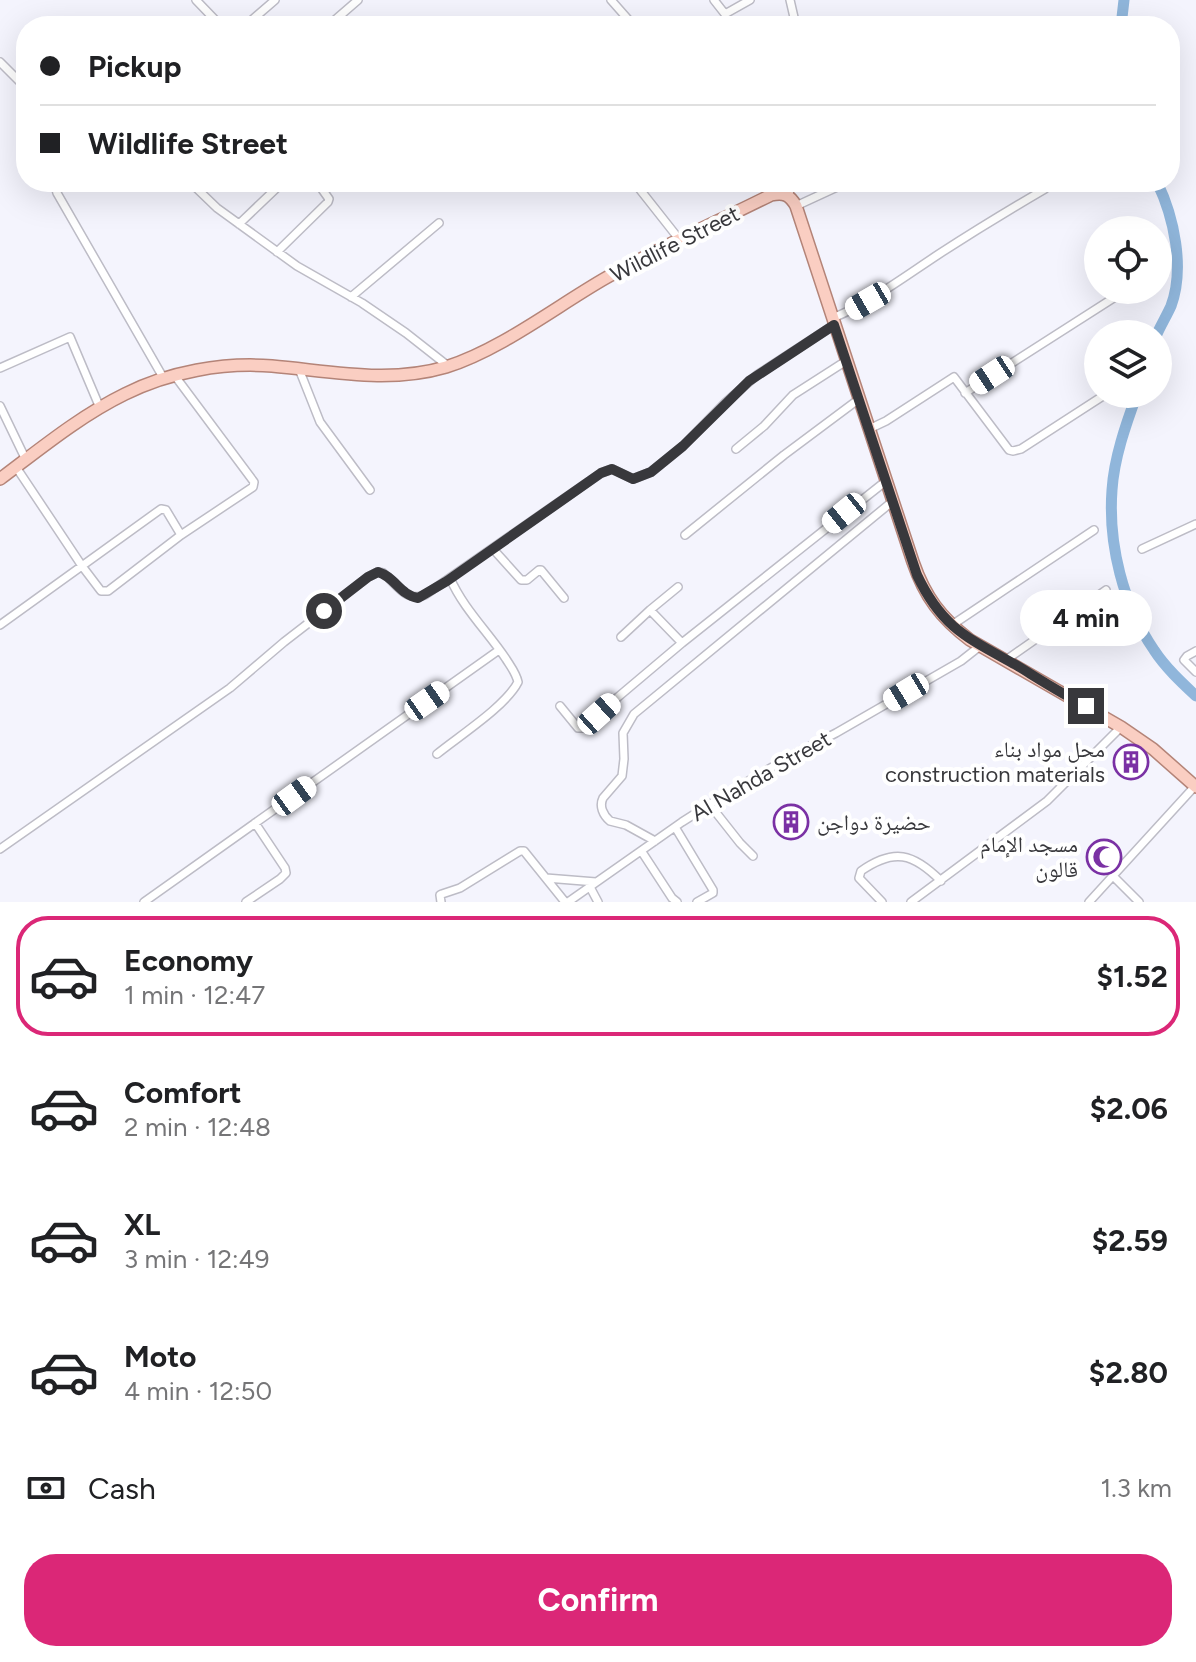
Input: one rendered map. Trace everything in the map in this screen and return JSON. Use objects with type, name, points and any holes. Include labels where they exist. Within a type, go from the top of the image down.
[{"type":"main road","name":"Wildlife Street","points":[[0,479],[100,408],[125,394],[170,378],[221,366],[259,365],[348,375],[391,376],[411,375],[448,366],[486,350],[605,278],[679,239],[783,195]]},
{"type":"main road","points":[[783,195],[796,206],[886,481],[922,586],[932,604],[952,625],[980,646],[1121,727],[1153,749],[1196,787]]},
{"type":"street","points":[[196,0],[211,16]]},
{"type":"street","points":[[257,16],[275,0]]},
{"type":"street","points":[[340,16],[358,0]]},
{"type":"street","points":[[611,0],[625,16]]},
{"type":"street","points":[[714,0],[725,14],[750,0]]},
{"type":"street","points":[[0,62],[16,78]]},
{"type":"street","points":[[0,406],[21,464],[82,566],[101,591],[108,591],[254,484],[170,378],[57,192]]},
{"type":"street","points":[[200,192],[277,252],[406,333],[448,366]]},
{"type":"street","points":[[239,224],[273,192]]},
{"type":"street","points":[[277,252],[328,202],[324,192]]},
{"type":"street","points":[[642,192],[679,239]]},
{"type":"street","points":[[780,192],[783,195],[785,192]]},
{"type":"street","points":[[796,206],[826,192]]},
{"type":"street","points":[[0,849],[230,688],[373,573],[383,573],[407,595],[418,598],[601,473],[612,469],[633,479],[651,472],[683,446],[749,381],[850,311],[1040,192]]},
{"type":"street","points":[[351,297],[439,223]]},
{"type":"street","points":[[965,393],[1104,304]]},
{"type":"street","points":[[0,368],[70,337],[100,408]]},
{"type":"street","points":[[736,449],[764,426],[793,395],[846,361]]},
{"type":"street","points":[[299,369],[320,422],[370,490]]},
{"type":"street","points":[[869,429],[951,377],[1009,450],[1013,451],[1021,449],[1084,408]]},
{"type":"street","points":[[685,535],[859,399]]},
{"type":"street","points":[[560,706],[578,728],[585,728],[682,643],[886,481]]},
{"type":"street","points":[[655,841],[626,825],[610,821],[602,810],[603,798],[622,776],[623,733],[634,714],[893,501]]},
{"type":"street","points":[[0,625],[161,509],[166,510],[181,535]]},
{"type":"street","points":[[1142,549],[1196,524]]},
{"type":"street","points":[[952,625],[1094,530]]},
{"type":"street","points":[[493,549],[521,580],[527,580],[541,570],[564,598]]},
{"type":"street","points":[[437,754],[494,709],[516,686],[518,678],[450,578]]},
{"type":"street","points":[[621,637],[678,587]]},
{"type":"street","points":[[1006,660],[1106,590]]},
{"type":"street","points":[[650,610],[682,643]]},
{"type":"street","name":"Al Nahda Street","points":[[566,902],[675,827],[766,770],[961,661],[980,646]]},
{"type":"street","points":[[144,902],[499,650]]},
{"type":"street","points":[[1196,651],[1184,660],[1196,672]]},
{"type":"street","points":[[913,901],[1047,801],[1121,727]]},
{"type":"street","points":[[1092,901],[1196,787]]},
{"type":"street","points":[[710,805],[753,856]]},
{"type":"street","points":[[246,902],[286,873],[255,823]]},
{"type":"street","points":[[675,827],[712,887],[713,893],[697,902]]},
{"type":"street","points":[[441,902],[440,895],[460,888],[520,851],[527,853],[566,902]]},
{"type":"street","points":[[642,852],[677,902]]},
{"type":"street","points":[[882,902],[859,878],[861,871],[876,861],[908,858],[933,872],[941,881]]},
{"type":"street","points":[[1113,876],[1139,902]]},
{"type":"street","points":[[546,878],[593,885],[598,902]]},
{"type":"waterway","points":[[1122,16],[1124,0]]},
{"type":"waterway","points":[[1161,192],[1173,227],[1177,259],[1175,291],[1164,320]]},
{"type":"waterway","points":[[1132,408],[1113,478],[1111,511],[1115,552],[1126,594],[1143,632],[1163,662],[1196,696]]},
{"type":"place","name":"محل مواد بناء construction materials","points":[[1131,762]]},
{"type":"place","name":"حضيرة دواجن","points":[[791,822]]},
{"type":"place","name":"مسجد الإمام قالون","points":[[1104,857]]},
{"type":"route","points":[[324,611],[378,572],[387,575],[407,595],[418,598],[601,473],[612,469],[633,479],[644,476],[683,446],[749,381],[834,325],[917,575],[932,604],[970,640],[1086,706]]}]
